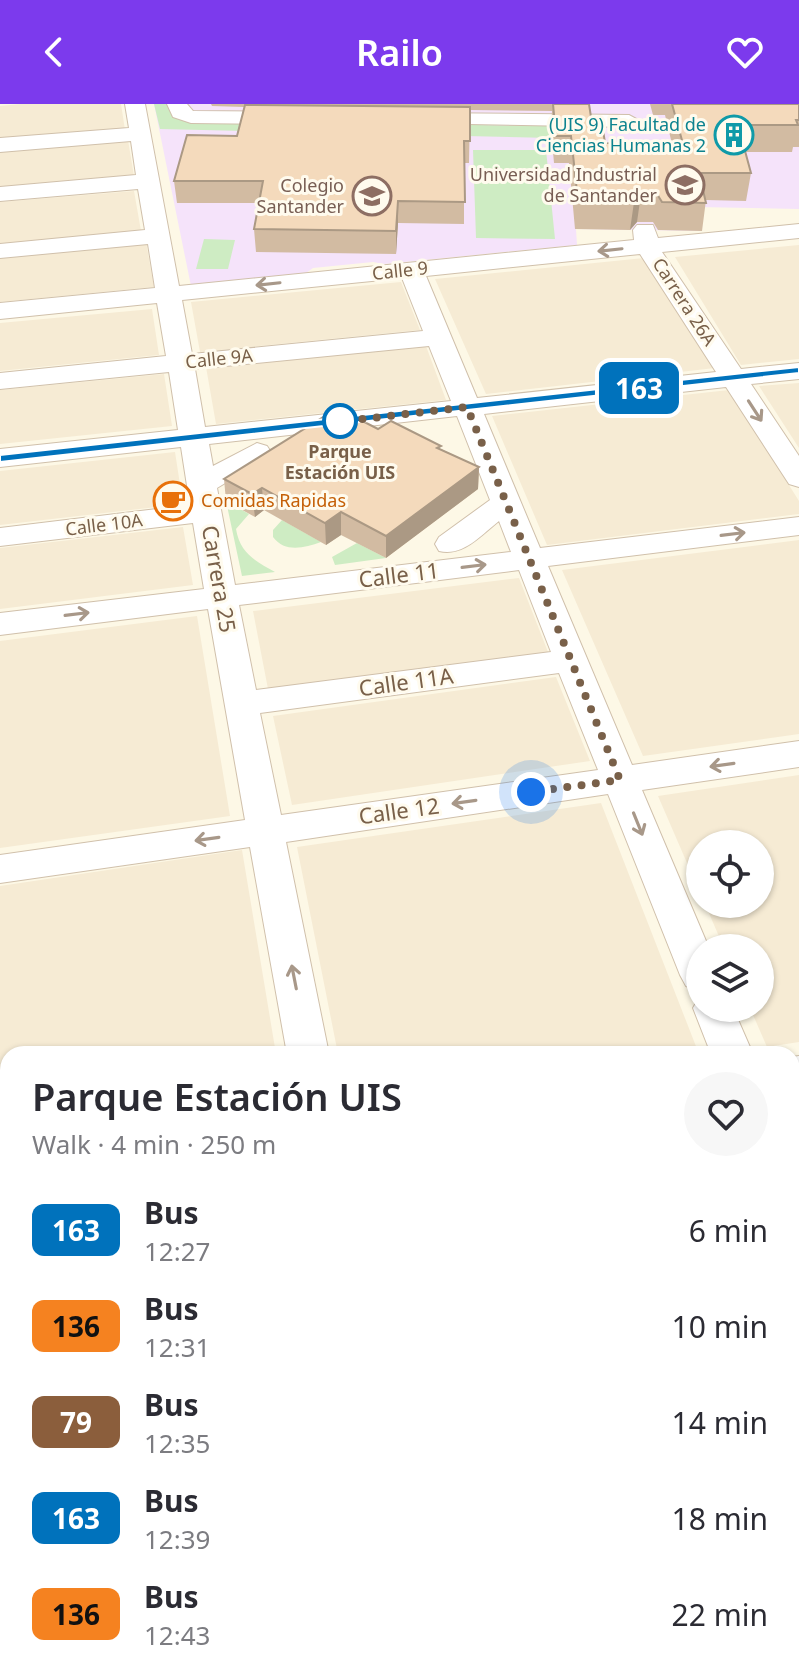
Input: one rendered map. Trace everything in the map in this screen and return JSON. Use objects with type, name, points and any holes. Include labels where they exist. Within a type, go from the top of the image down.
[{"type":"street","name":"Carrera 25","points":[[135,104],[221,596],[306,1046]]},
{"type":"street","points":[[602,104],[626,110]]},
{"type":"street","points":[[178,108],[199,117],[320,118]]},
{"type":"street","points":[[393,119],[626,110]]},
{"type":"street","points":[[626,110],[633,144]]},
{"type":"street","points":[[0,145],[140,134]]},
{"type":"street","points":[[0,194],[149,181]]},
{"type":"street","name":"Calle 9","points":[[0,311],[400,271],[706,230],[799,231]]},
{"type":"street","points":[[0,251],[159,236]]},
{"type":"street","name":"Carrera 26A","points":[[646,238],[799,478]]},
{"type":"street","points":[[400,271],[439,337],[686,941]]},
{"type":"street","name":"Calle 9A","points":[[0,381],[439,337]]},
{"type":"street","points":[[0,458],[799,371]]},
{"type":"street","points":[[205,499],[257,452]]},
{"type":"street","name":"Calle 10A","points":[[0,537],[205,499]]},
{"type":"street","points":[[450,544],[506,502]]},
{"type":"street","name":"Calle 11","points":[[0,624],[799,526]]},
{"type":"street","name":"Calle 11A","points":[[242,704],[571,660]]},
{"type":"street","name":"Calle 12","points":[[0,869],[799,754]]},
{"type":"street","points":[[719,1022],[729,1046]]},
{"type":"shaded area","points":[[121,104],[125,130],[0,140],[0,106]]},
{"type":"shaded area","points":[[154,104],[799,104],[799,209],[697,207],[702,231],[576,229],[577,245],[313,268],[302,276],[191,286]]},
{"type":"shaded area","points":[[128,140],[134,176],[0,188],[0,150]]},
{"type":"shaded area","points":[[134,191],[141,231],[0,244],[0,202]]},
{"type":"shaded area","points":[[146,242],[154,287],[0,302],[0,256]]},
{"type":"shaded area","points":[[799,245],[799,359],[741,365],[675,257]]},
{"type":"shaded area","points":[[644,258],[715,368],[486,394],[435,279]]},
{"type":"shaded area","points":[[401,282],[420,330],[200,352],[191,302]]},
{"type":"shaded area","points":[[152,309],[159,355],[0,371],[0,323]]},
{"type":"shaded area","points":[[426,346],[446,400],[216,424],[206,367]]},
{"type":"shaded area","points":[[164,374],[172,426],[0,444],[0,390]]},
{"type":"shaded area","points":[[799,383],[799,448],[759,386]]},
{"type":"shaded area","points":[[729,390],[799,501],[799,514],[547,545],[492,416]]},
{"type":"shaded area","points":[[175,452],[183,504],[0,525],[0,471]]},
{"type":"shaded area","points":[[183,527],[193,585],[0,609],[0,548]]},
{"type":"shaded area","points":[[799,540],[799,734],[643,756],[562,570]]},
{"type":"shaded area","points":[[519,578],[548,652],[268,689],[253,611]]},
{"type":"shaded area","points":[[197,616],[230,816],[0,848],[0,641]]},
{"type":"shaded area","points":[[556,677],[590,761],[292,805],[273,716]]},
{"type":"shaded area","points":[[799,775],[799,1042],[767,1046],[756,1022],[774,1022],[774,934],[718,934],[711,918],[774,918],[774,830],[686,830],[686,861],[658,796]]},
{"type":"shaded area","points":[[601,803],[696,1046],[336,1046],[297,847]]},
{"type":"shaded area","points":[[242,850],[275,1046],[0,1046],[0,886]]},
{"type":"green space","points":[[154,104],[171,104],[219,121],[551,126],[552,138],[160,129]]},
{"type":"green space","points":[[473,150],[546,150],[555,239],[476,238]]},
{"type":"green space","points":[[204,239],[235,240],[228,269],[196,269]]},
{"type":"green space","points":[[226,501],[249,514],[236,529],[245,550],[275,572],[242,576]]},
{"type":"green space","points":[[282,520],[321,542],[302,547],[283,545],[273,537],[273,530]]},
{"type":"green space","points":[[357,543],[386,558],[335,565],[332,557]]},
{"type":"building","points":[[553,104],[589,104],[591,117],[601,117],[605,143],[683,144],[672,104],[799,104],[799,120],[796,120],[798,125],[738,125],[751,173],[699,173],[706,203],[662,202],[657,194],[641,194],[634,202],[578,201],[571,136],[556,136]]},
{"type":"building","points":[[245,105],[470,107],[470,141],[464,141],[465,202],[398,201],[396,231],[254,229],[263,181],[174,181],[187,135],[237,136]]},
{"type":"building","points":[[341,410],[378,429],[391,421],[441,446],[437,448],[479,467],[386,536],[341,512],[325,523],[262,488],[252,494],[224,479],[333,411]]},
{"type":"bus line","name":"163","points":[[0,458],[799,371]]},
{"type":"place","name":"(UIS 9) Facultad de Ciencias Humanas 2","points":[[734,135]]},
{"type":"place","name":"Universidad Industrial de Santander","points":[[685,185]]},
{"type":"place","name":"Colegio Santander","points":[[372,196]]},
{"type":"place","name":"Parque Estación UIS","points":[[340,421]]},
{"type":"place","name":"Comidas Rapidas","points":[[173,501]]},
{"type":"route","points":[[340,421],[337,422],[467,407],[620,780],[531,792]]}]
